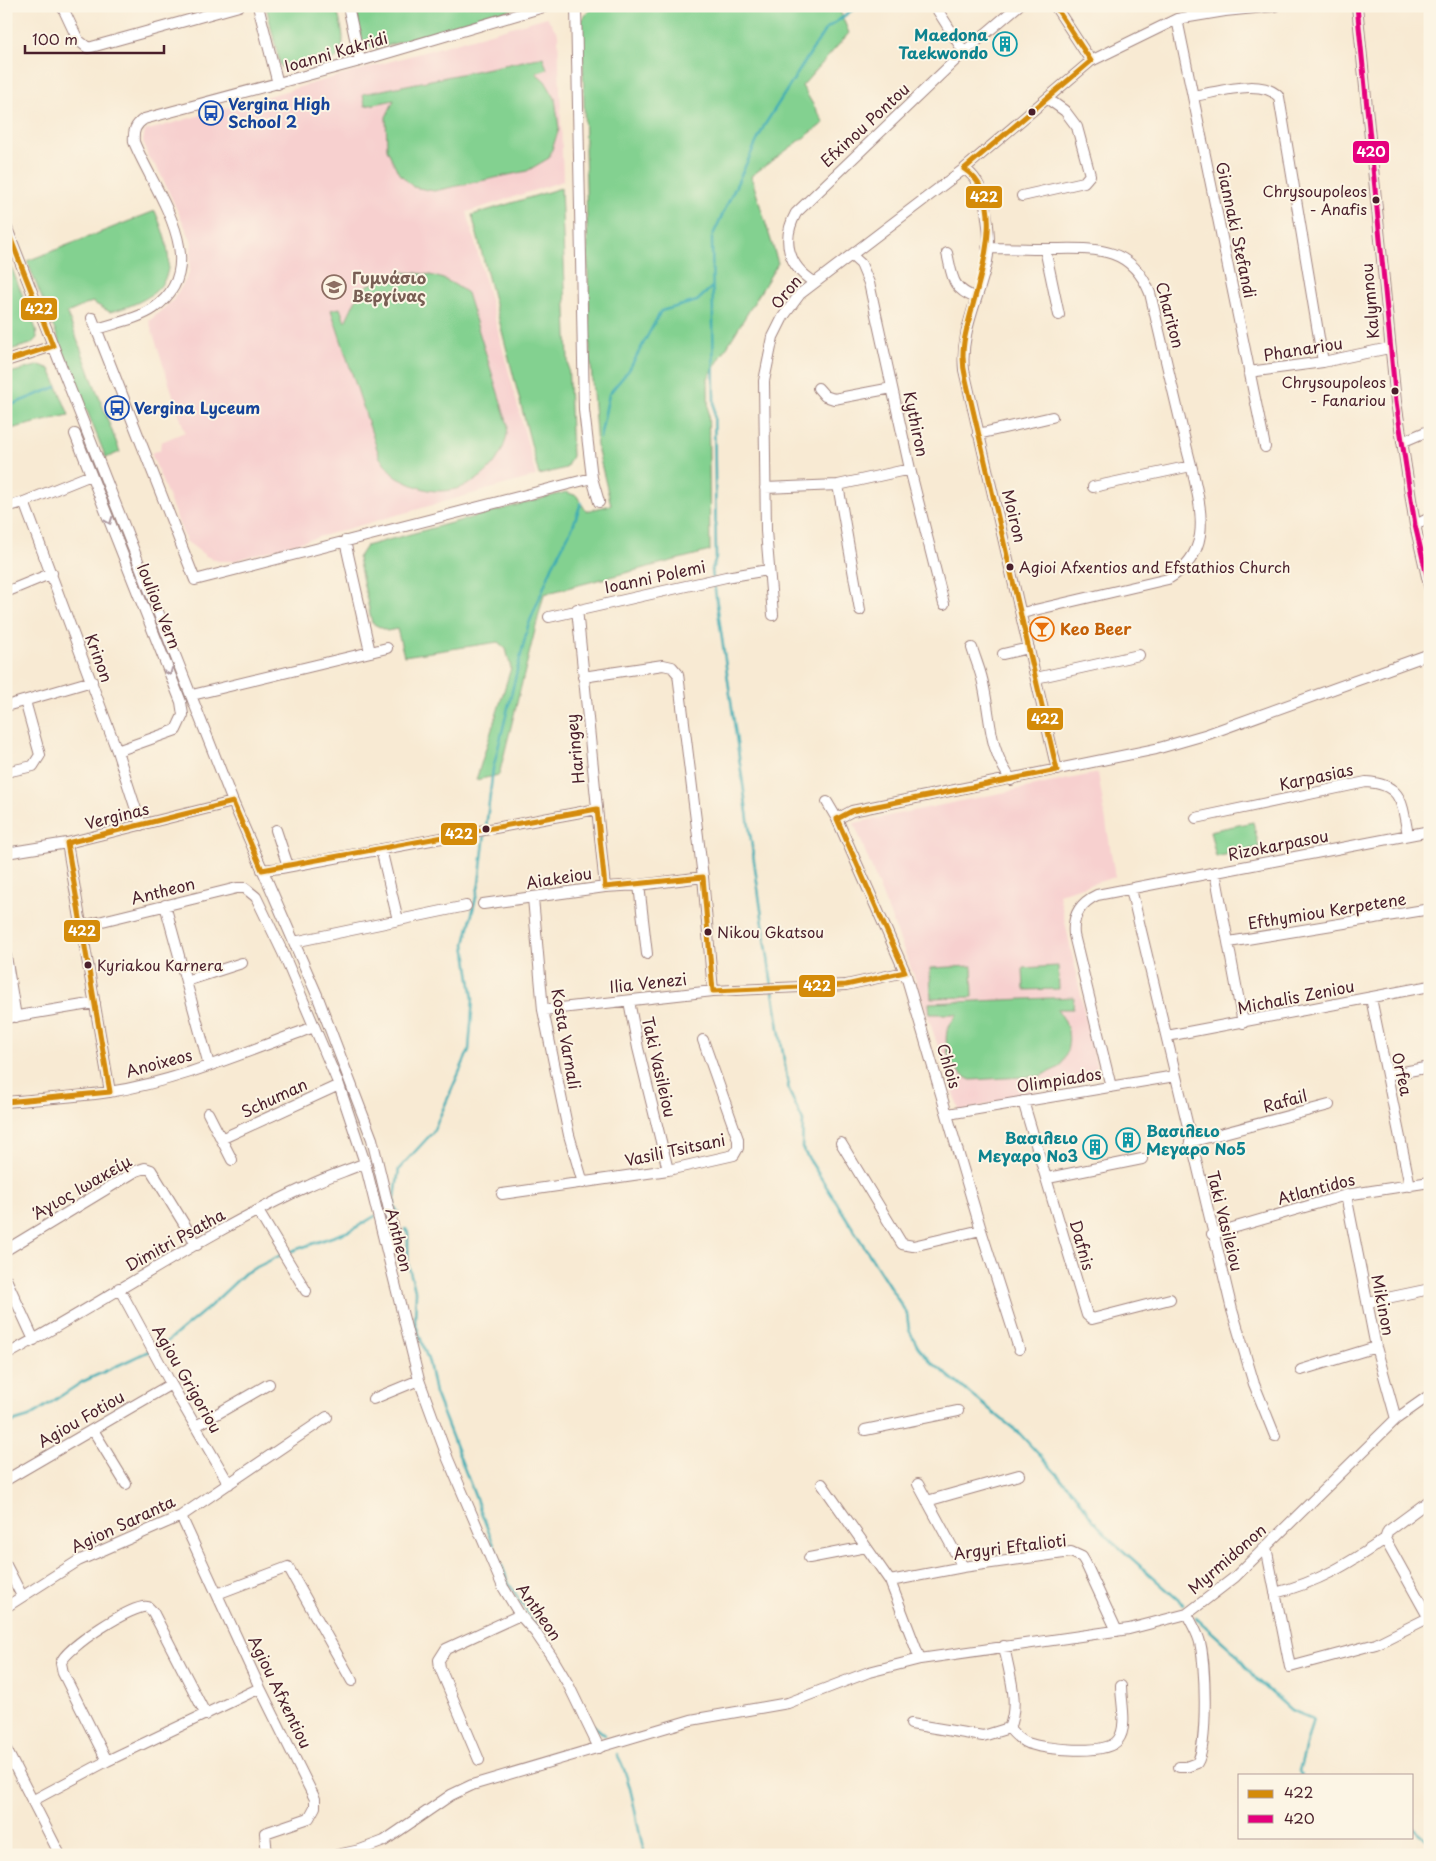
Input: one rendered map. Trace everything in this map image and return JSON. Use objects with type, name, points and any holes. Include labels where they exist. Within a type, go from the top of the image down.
[{"type":"street","points":[[62,6],[78,40],[88,48],[239,6]]},
{"type":"street","points":[[258,6],[278,84]]},
{"type":"street","points":[[348,6],[360,61]]},
{"type":"street","name":"Ioanni Kakridi","points":[[97,329],[154,308],[174,286],[181,263],[179,239],[137,148],[134,135],[135,128],[144,119],[278,84],[547,6]]},
{"type":"street","points":[[576,6],[584,410],[592,478],[599,502]]},
{"type":"street","points":[[935,6],[964,52]]},
{"type":"street","name":"Efxinou Pontou","points":[[814,282],[801,274],[790,255],[788,233],[796,213],[964,52],[1018,6]]},
{"type":"street","points":[[1056,6],[1091,62]]},
{"type":"street","name":"Oron","points":[[773,615],[768,570],[764,381],[769,351],[783,317],[800,294],[964,169],[1091,62],[1177,19],[1224,8],[1275,6]]},
{"type":"street","name":"Kalymnou","points":[[1357,6],[1390,348],[1415,525],[1430,590]]},
{"type":"street","name":"Giannaki Stefandi","points":[[1177,19],[1265,447]]},
{"type":"street","points":[[1193,96],[1255,86],[1269,88],[1279,97],[1323,362]]},
{"type":"street","points":[[1022,196],[1084,182],[1090,175],[1077,127],[1065,111],[1048,99]]},
{"type":"street","name":"Moiron","points":[[964,169],[975,178],[983,198],[988,220],[989,239],[987,260],[966,330],[963,359],[978,434],[1022,613],[1057,770]]},
{"type":"street","points":[[6,226],[233,802],[317,995],[372,1139],[394,1230],[393,1248]]},
{"type":"street","name":"Chariton","points":[[988,248],[1101,250],[1127,260],[1144,277],[1150,293],[1191,466],[1201,528],[1193,556],[1182,570],[1159,583],[1022,613]]},
{"type":"street","points":[[1045,249],[1059,315]]},
{"type":"street","points":[[947,253],[957,287],[962,292],[976,298]]},
{"type":"street","name":"Kythiron","points":[[851,255],[860,264],[869,283],[910,469],[944,604]]},
{"type":"street","points":[[92,318],[195,580],[592,478]]},
{"type":"street","points":[[6,362],[53,346]]},
{"type":"street","name":"Phanariou","points":[[1250,372],[1323,362],[1390,348]]},
{"type":"street","points":[[818,388],[825,396],[834,399],[892,388]]},
{"type":"street","points":[[978,434],[1052,417]]},
{"type":"street","points":[[1402,442],[1430,430]]},
{"type":"street","name":"Iouliou Vern","points":[[75,434],[181,702],[183,715],[176,730],[117,751]]},
{"type":"street","points":[[1093,487],[1191,466]]},
{"type":"street","points":[[765,488],[838,485],[910,469]]},
{"type":"street","points":[[6,506],[24,502],[91,475]]},
{"type":"street","points":[[838,485],[860,610]]},
{"type":"street","name":"Krinon","points":[[24,502],[92,681],[141,825]]},
{"type":"street","points":[[1415,525],[1430,518]]},
{"type":"street","points":[[345,541],[370,652]]},
{"type":"street","name":"Ioanni Polemi","points":[[549,617],[577,609],[707,581],[768,570]]},
{"type":"street","points":[[6,592],[52,573]]},
{"type":"street","name":"Haringey","points":[[577,609],[582,677],[605,887]]},
{"type":"street","points":[[192,695],[387,648]]},
{"type":"street","points":[[972,648],[984,689],[991,739],[998,760],[1012,780]]},
{"type":"street","points":[[1003,654],[1029,648]]},
{"type":"street","points":[[837,819],[852,811],[1012,780],[1156,749],[1208,734],[1430,654]]},
{"type":"street","points":[[1036,678],[1139,655]]},
{"type":"street","points":[[582,677],[663,665],[672,667],[678,674],[703,877],[713,991]]},
{"type":"street","points":[[6,706],[92,681]]},
{"type":"street","points":[[6,772],[34,766],[40,755],[25,701]]},
{"type":"street","name":"Karpasias","points":[[1196,818],[1366,782],[1381,783],[1392,788],[1397,794],[1408,835]]},
{"type":"street","name":"Verginas","points":[[6,853],[67,843],[233,802]]},
{"type":"street","name":"Chlois","points":[[827,802],[837,819],[905,972],[981,1230],[1019,1349]]},
{"type":"street","points":[[262,870],[597,809]]},
{"type":"street","points":[[276,830],[288,866]]},
{"type":"street","name":"Rizokarpasou","points":[[1111,1086],[1074,934],[1074,920],[1079,908],[1092,897],[1430,831]]},
{"type":"street","points":[[67,843],[110,1092]]},
{"type":"street","points":[[381,849],[398,920]]},
{"type":"street","points":[[1214,872],[1229,942],[1243,1023]]},
{"type":"street","name":"Aiakeiou","points":[[483,904],[605,887],[703,877]]},
{"type":"street","points":[[639,885],[647,954]]},
{"type":"street","name":"Antheon","points":[[82,926],[237,888],[245,888],[256,897],[283,953],[339,1085],[365,1163],[419,1380],[448,1459],[492,1562],[520,1614],[535,1632],[568,1684],[599,1748]]},
{"type":"street","name":"Taki Vasileiou","points":[[1131,889],[1212,1234],[1254,1384],[1275,1436]]},
{"type":"street","name":"Kosta Varnali","points":[[533,898],[544,1010],[569,1135],[583,1183]]},
{"type":"street","points":[[165,906],[209,1065]]},
{"type":"street","points":[[294,942],[466,906]]},
{"type":"street","name":"Efthymiou Kerpetene","points":[[1229,942],[1430,910]]},
{"type":"street","points":[[6,956],[11,1018],[95,1003]]},
{"type":"street","points":[[186,981],[242,963]]},
{"type":"street","name":"Ilia Venezi","points":[[544,1010],[713,991],[846,985],[905,972]]},
{"type":"street","name":"Michalis Zeniou","points":[[1167,1036],[1430,986]]},
{"type":"street","name":"Orfea","points":[[1370,998],[1410,1186]]},
{"type":"street","name":"Taki Vasileiou","points":[[629,1001],[638,1048],[668,1170]]},
{"type":"street","name":"Anoixeos","points":[[6,1102],[110,1092],[209,1065],[314,1027]]},
{"type":"street","name":"Vasili Tsitsani","points":[[502,1194],[668,1170],[729,1158],[738,1148],[738,1139],[702,1040]]},
{"type":"street","points":[[1387,1075],[1430,1067]]},
{"type":"street","name":"Olimpiados","points":[[948,1114],[1175,1076]]},
{"type":"street","name":"Schuman","points":[[221,1139],[339,1085]]},
{"type":"street","name":"Dafnis","points":[[1023,1101],[1048,1178],[1088,1315],[1092,1319],[1170,1299]]},
{"type":"street","name":"Rafail","points":[[1190,1142],[1329,1105]]},
{"type":"street","points":[[208,1113],[232,1160]]},
{"type":"street","points":[[841,1143],[902,1244],[912,1246],[981,1230]]},
{"type":"street","points":[[1048,1178],[1142,1159]]},
{"type":"street","name":"Dimitri Psatha","points":[[6,1356],[119,1288],[258,1211],[308,1186],[365,1163]]},
{"type":"street","name":"Άγιος Ιωακείμ","points":[[6,1250],[136,1171],[144,1168],[151,1170],[197,1245]]},
{"type":"street","name":"Atlantidos","points":[[1212,1234],[1346,1195],[1430,1182]]},
{"type":"street","name":"Mikinon","points":[[1346,1195],[1376,1347],[1396,1419]]},
{"type":"street","points":[[258,1211],[306,1291]]},
{"type":"street","points":[[6,1279],[34,1340]]},
{"type":"street","name":"Agiou Grigoriou","points":[[119,1288],[155,1356],[229,1484]]},
{"type":"street","points":[[1368,1302],[1430,1289]]},
{"type":"street","points":[[1301,1370],[1376,1347]]},
{"type":"street","points":[[373,1399],[419,1380]]},
{"type":"street","name":"Agiou Fotiou","points":[[6,1480],[171,1384]]},
{"type":"street","points":[[196,1426],[269,1384]]},
{"type":"street","name":"Myrmidonon","points":[[337,1855],[360,1850],[384,1841],[451,1795],[472,1785],[691,1720],[788,1703],[878,1669],[920,1659],[1118,1631],[1158,1623],[1187,1614],[1235,1577],[1396,1419],[1430,1395]]},
{"type":"street","points":[[865,1430],[958,1411]]},
{"type":"street","name":"Agion Saranta","points":[[6,1607],[78,1560],[181,1516],[327,1417]]},
{"type":"street","points":[[93,1430],[126,1484]]},
{"type":"street","points":[[927,1500],[1019,1475]]},
{"type":"street","points":[[822,1484],[890,1581],[920,1659]]},
{"type":"street","points":[[918,1484],[963,1567]]},
{"type":"street","points":[[1275,1593],[1303,1586],[1324,1578],[1347,1565],[1385,1539],[1388,1531],[1430,1500]]},
{"type":"street","name":"Agiou Afxentiou","points":[[181,1516],[260,1688],[315,1799],[313,1812],[308,1818],[265,1832],[267,1855]]},
{"type":"street","points":[[1266,1547],[1290,1666],[1376,1644],[1429,1619],[1385,1539]]},
{"type":"street","points":[[809,1558],[866,1546]]},
{"type":"street","name":"Argyri Eftalioti","points":[[890,1581],[963,1567],[1063,1552],[1078,1554],[1085,1562],[1118,1631]]},
{"type":"street","points":[[6,1565],[22,1596]]},
{"type":"street","points":[[217,1594],[288,1567],[352,1681]]},
{"type":"street","points":[[107,1761],[63,1674],[61,1663],[67,1653],[101,1628],[138,1607],[148,1607],[153,1612],[206,1715]]},
{"type":"street","points":[[479,1760],[440,1668],[439,1660],[446,1648],[520,1614]]},
{"type":"street","points":[[1179,1767],[1186,1767],[1197,1762],[1203,1746],[1204,1691],[1200,1646],[1187,1614]]},
{"type":"street","points":[[1004,1646],[1015,1704],[1014,1716],[1009,1728]]},
{"type":"street","points":[[1009,1728],[1022,1741],[1035,1745],[1096,1750],[1109,1747],[1118,1740],[1122,1728],[1120,1686]]},
{"type":"street","points":[[32,1800],[107,1761],[260,1688]]},
{"type":"street","points":[[911,1724],[983,1736],[1009,1728]]},
{"type":"street","points":[[6,1749],[60,1855]]},
{"type":"shaded area","name":"Γυμνάσιο Βεργίνας","points":[[547,17],[558,34],[563,181],[467,212],[536,476],[233,561],[218,561],[206,556],[186,541],[151,453],[160,450],[161,442],[185,432],[149,321],[173,300],[189,274],[192,242],[158,169],[148,157],[143,141],[145,131]]},
{"type":"shaded area","points":[[1098,773],[1115,877],[1059,894],[1098,1074],[960,1112],[917,984],[854,823]]},
{"type":"green space","points":[[266,6],[336,6],[343,34],[340,53],[335,59],[284,70],[280,65]]},
{"type":"green space","points":[[355,6],[523,6],[379,48],[371,48],[362,40]]},
{"type":"green space","points":[[592,6],[838,6],[849,33],[802,86],[824,123],[751,176],[778,263],[708,378],[710,551],[544,594],[499,775],[476,780],[511,668],[506,649],[498,642],[404,656],[397,629],[387,631],[372,623],[358,558],[366,546],[566,492],[577,496],[586,511],[611,505],[597,447],[590,352],[582,20]]},
{"type":"green space","points":[[543,57],[547,69],[536,73],[545,81],[555,98],[559,129],[549,158],[527,171],[434,191],[413,187],[398,172],[387,149],[386,117],[394,100],[365,106],[363,94]]},
{"type":"green space","points":[[561,188],[572,456],[566,468],[539,475],[472,215]]},
{"type":"green space","points":[[155,211],[163,231],[168,264],[166,276],[159,288],[148,297],[132,305],[110,312],[92,302],[67,313],[120,452],[106,458],[27,261]]},
{"type":"green space","points":[[6,254],[36,329],[37,338],[31,344],[6,351]]},
{"type":"green space","points":[[401,272],[436,276],[467,293],[508,425],[502,451],[487,472],[476,480],[452,490],[433,491],[407,483],[395,476],[380,458],[331,310],[340,308],[345,322],[356,299],[368,285]]},
{"type":"green space","points":[[40,365],[50,369],[69,415],[6,430],[6,374]]},
{"type":"green space","points":[[1253,822],[1259,847],[1216,857],[1210,831]]},
{"type":"green space","points":[[972,966],[973,997],[931,998],[930,968]]},
{"type":"green space","points":[[1058,966],[1059,989],[1024,990],[1023,968]]},
{"type":"green space","points":[[1074,997],[1073,1009],[1057,1009],[1068,1030],[1069,1037],[1067,1052],[1060,1067],[1040,1076],[971,1080],[960,1073],[948,1054],[946,1039],[948,1029],[957,1014],[930,1014],[929,1003]]},
{"type":"waterway","points":[[713,578],[712,569],[716,558],[712,237],[764,126],[825,30],[858,6]]},
{"type":"waterway","points":[[600,438],[609,394],[629,370],[661,311],[697,301],[712,287]]},
{"type":"waterway","points":[[6,407],[56,387]]},
{"type":"waterway","points":[[486,828],[493,769],[528,626],[552,567],[573,526],[581,503]]},
{"type":"waterway","points":[[714,583],[772,986]]},
{"type":"waterway","points":[[391,1207],[394,1205],[399,1169],[433,1132],[469,1050],[473,999],[465,944],[479,884],[485,833]]},
{"type":"waterway","points":[[773,991],[789,1091],[803,1121],[802,1148],[907,1314],[909,1330],[918,1347],[930,1361],[1020,1434],[1078,1497],[1093,1520],[1111,1540],[1184,1605]]},
{"type":"waterway","points":[[394,1205],[399,1215]]},
{"type":"waterway","points":[[286,1253],[352,1230],[375,1216]]},
{"type":"waterway","points":[[406,1229],[408,1233],[408,1264],[416,1293],[415,1322],[429,1363],[435,1393],[509,1584],[570,1677]]},
{"type":"waterway","points":[[154,1349],[163,1345],[208,1308],[245,1273],[281,1255]]},
{"type":"waterway","points":[[6,1424],[29,1417],[82,1382],[149,1351]]},
{"type":"waterway","points":[[1196,1618],[1233,1651],[1256,1679],[1291,1710],[1313,1719],[1299,1771],[1300,1774]]},
{"type":"waterway","points":[[593,1725],[605,1735]]},
{"type":"waterway","points":[[617,1754],[631,1791],[645,1855]]},
{"type":"waterway","points":[[1414,1828],[1430,1842]]},
{"type":"transit line","name":"422","points":[[6,1102],[110,1092],[67,843],[233,802],[262,870],[597,809],[605,887],[703,877],[713,991],[846,985],[905,972],[837,819],[852,811],[1057,770],[966,380],[963,357],[968,323],[986,251],[988,226],[986,204],[979,184],[964,169],[1091,61],[1055,6]]},
{"type":"transit line","name":"420","points":[[1357,6],[1396,402],[1415,525],[1430,589]]},
{"type":"transit line","name":"422","points":[[6,227],[53,346],[6,361]]},
{"type":"place","name":"Maedona Taekwondo","points":[[1005,44]]},
{"type":"place","name":"Vergina High School 2","points":[[211,113]]},
{"type":"place","name":"Chrysoupoleos - Anafis","points":[[1376,200]]},
{"type":"place","name":"Γυμνάσιο Βεργίνας","points":[[334,287]]},
{"type":"place","name":"Chrysoupoleos - Fanariou","points":[[1395,391]]},
{"type":"place","name":"Vergina Lyceum","points":[[117,408]]},
{"type":"place","name":"Agioi Afxentios and Efstathios Church","points":[[1010,567]]},
{"type":"place","name":"Keo Beer","points":[[1042,629]]},
{"type":"place","name":"Nikou Gkatsou","points":[[708,932]]},
{"type":"place","name":"Kyriakou Karnera","points":[[88,965]]},
{"type":"place","name":"Βασιλειο Μεγαρο Νο5","points":[[1128,1140]]},
{"type":"place","name":"Βασιλειο Μεγαρο Νο3","points":[[1095,1147]]}]
